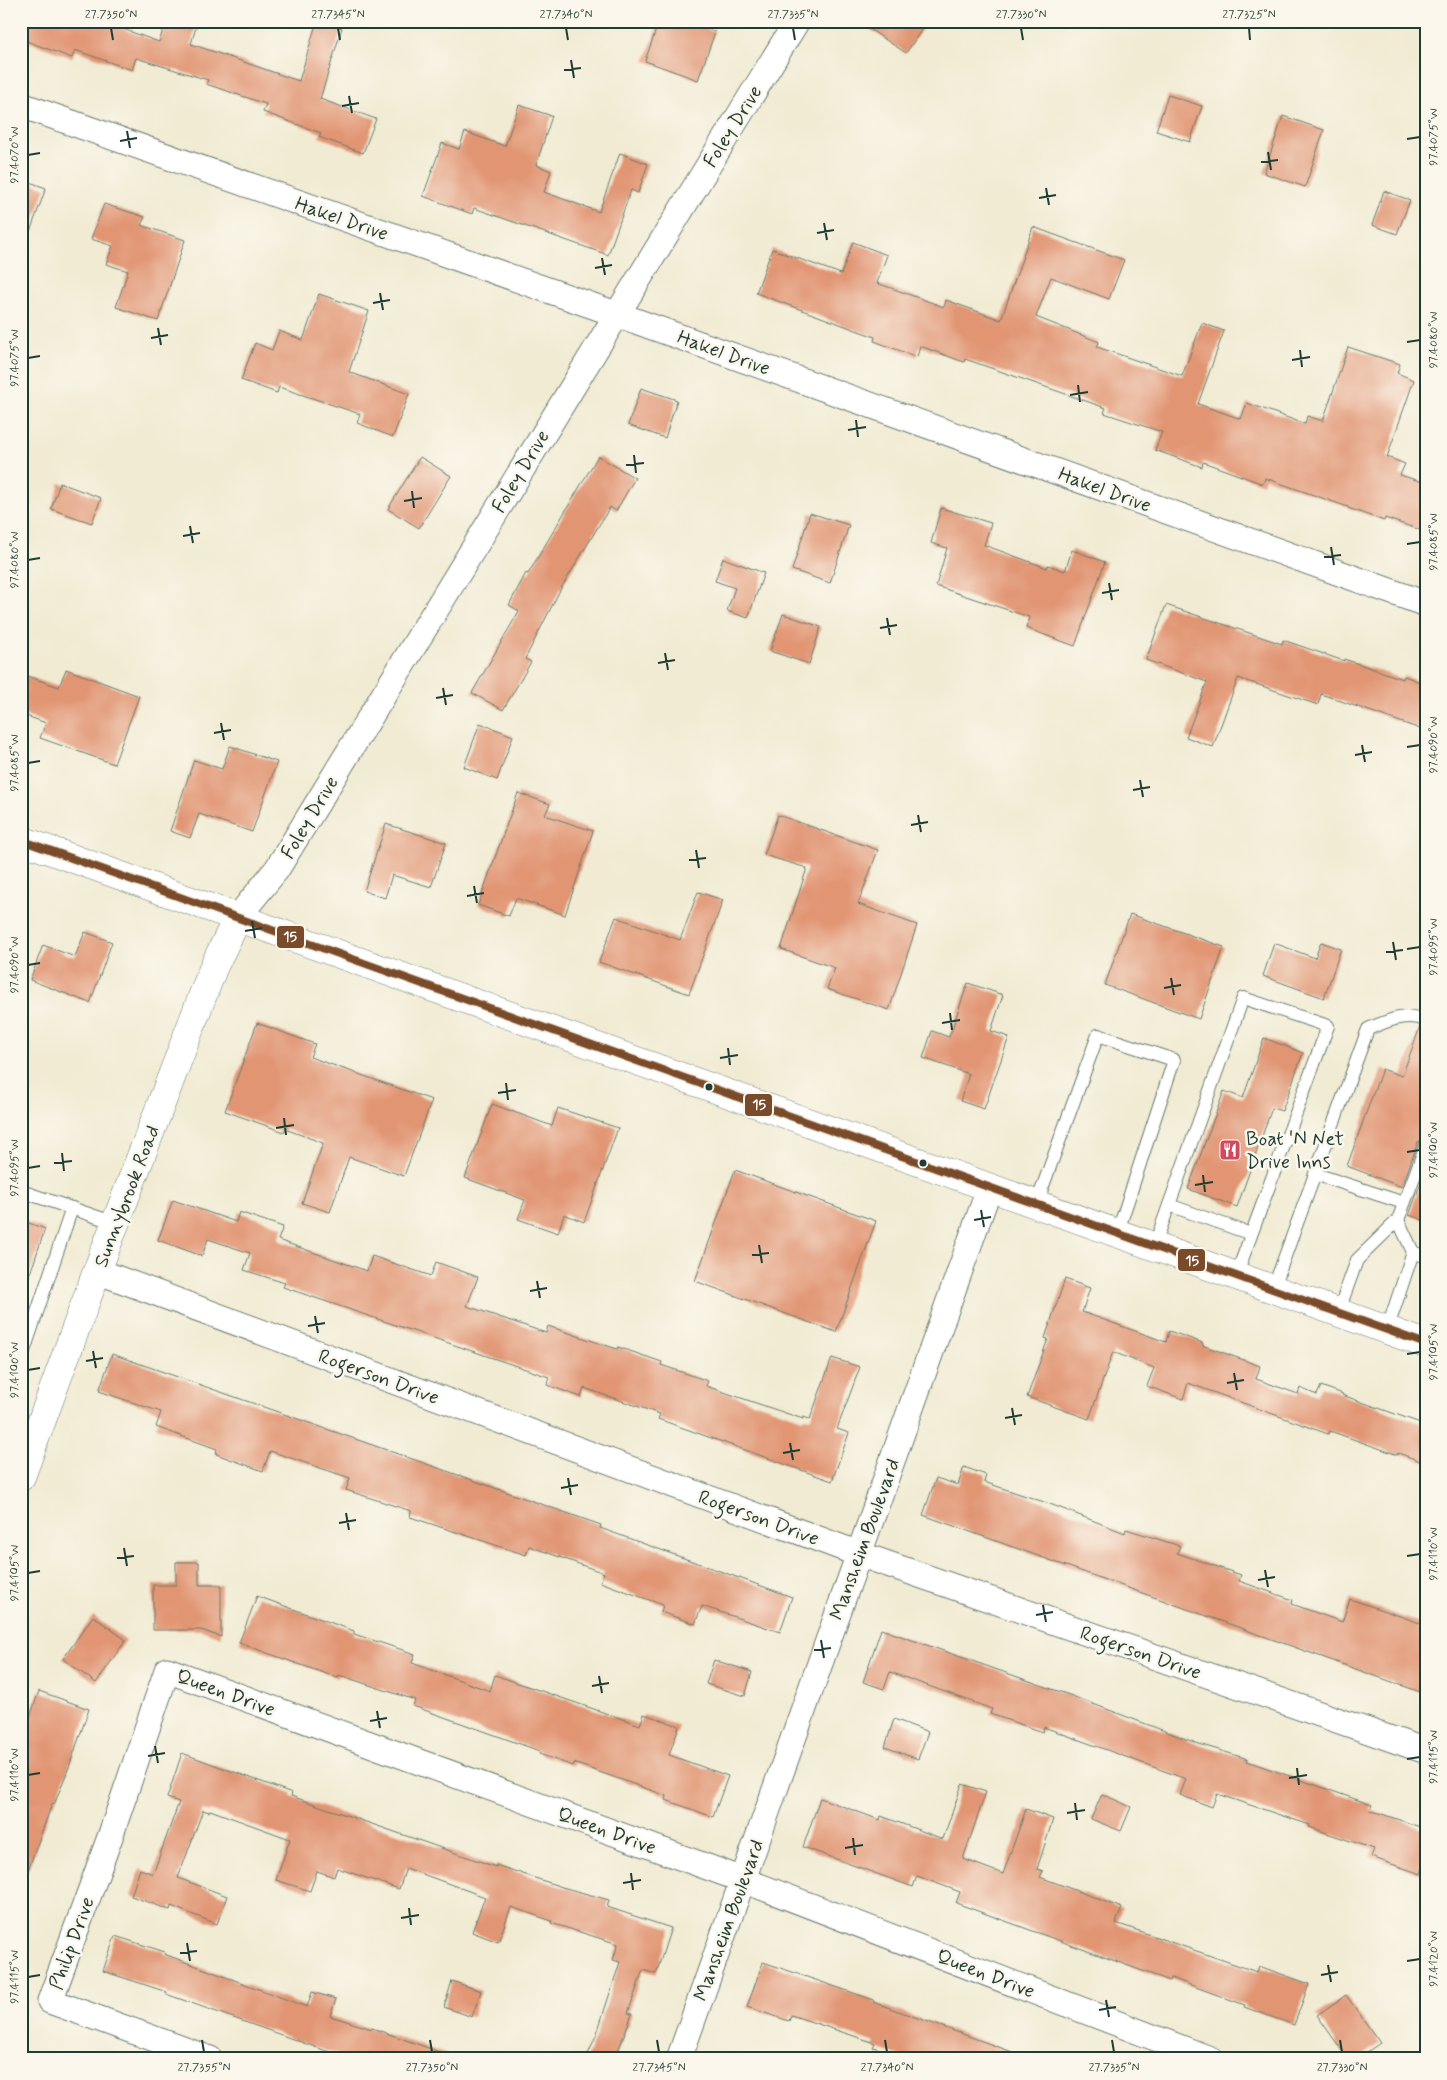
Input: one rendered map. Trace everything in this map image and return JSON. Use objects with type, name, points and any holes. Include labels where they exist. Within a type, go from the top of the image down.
[{"type":"main road","points":[[21,840],[1036,1206],[1426,1344]]},
{"type":"main road","name":"Sunnybrook Road","points":[[21,1477],[115,1222],[214,966],[238,917]]},
{"type":"street","name":"Foley Drive","points":[[238,917],[277,868],[797,21]]},
{"type":"street","name":"Hakel Drive","points":[[21,105],[616,314],[1426,604]]},
{"type":"street","name":"Mansheim Boulevard","points":[[679,2059],[989,1189]]},
{"type":"street","name":"Rogerson Drive","points":[[97,1271],[859,1554],[1426,1751]]},
{"type":"street","name":"Queen Drive","points":[[110,1837],[167,1670],[743,1880],[1210,2059]]},
{"type":"street","name":"Philip Drive","points":[[110,1837],[50,2001],[210,2059]]},
{"type":"lane","points":[[1154,1247],[1243,998],[1328,1026],[1236,1276]]},
{"type":"lane","points":[[1273,1289],[1368,1029],[1394,1018],[1417,1017],[1426,1020]]},
{"type":"lane","points":[[1036,1206],[1098,1035],[1174,1060],[1117,1234]]},
{"type":"lane","points":[[1338,1313],[1357,1260],[1398,1220],[1426,1144]]},
{"type":"lane","points":[[1315,1174],[1404,1203]]},
{"type":"lane","points":[[21,1191],[115,1222]]},
{"type":"lane","points":[[1169,1205],[1251,1234]]},
{"type":"lane","points":[[21,1360],[72,1208]]},
{"type":"lane","points":[[1388,1330],[1413,1252],[1398,1220]]},
{"type":"lane","points":[[1413,1252],[1426,1257]]},
{"type":"building","points":[[24,21],[101,21],[159,42],[166,21],[198,21],[191,44],[299,81],[317,21],[320,21],[342,28],[320,99],[376,119],[363,153],[319,137],[321,133],[263,112],[266,104],[206,84],[208,80],[136,58],[132,70],[75,50],[72,58],[21,39]]},
{"type":"building","points":[[659,21],[685,21],[715,32],[698,80],[645,61]]},
{"type":"building","points":[[857,21],[909,21],[922,29],[906,53]]},
{"type":"building","points":[[1168,95],[1202,106],[1190,142],[1156,131]]},
{"type":"building","points":[[519,105],[552,116],[536,165],[551,171],[544,192],[599,212],[620,153],[648,164],[638,193],[631,190],[608,255],[474,208],[472,214],[423,196],[442,143],[459,149],[465,132],[505,146]]},
{"type":"building","points":[[1283,116],[1324,130],[1305,187],[1264,173]]},
{"type":"building","points":[[21,179],[46,188],[24,248],[21,247]]},
{"type":"building","points":[[1384,191],[1410,200],[1397,234],[1372,225]]},
{"type":"building","points":[[104,204],[145,217],[141,225],[185,240],[158,321],[116,307],[128,271],[106,264],[113,246],[91,239]]},
{"type":"building","points":[[1033,227],[1124,260],[1109,299],[1051,277],[1036,317],[1099,342],[1097,347],[1182,376],[1202,323],[1224,331],[1198,404],[1241,419],[1247,403],[1305,424],[1307,416],[1323,421],[1348,347],[1400,364],[1397,373],[1414,380],[1387,457],[1405,464],[1400,475],[1426,483],[1426,532],[1385,518],[1384,521],[1265,478],[1263,484],[1203,462],[1202,467],[1155,450],[1162,432],[1104,413],[1106,408],[965,359],[964,362],[920,346],[917,357],[874,341],[875,337],[756,293],[772,249],[841,274],[853,242],[887,255],[877,283],[944,307],[946,300],[1001,320]]},
{"type":"building","points":[[319,294],[369,311],[349,372],[409,394],[393,437],[357,423],[360,414],[279,387],[277,393],[241,380],[255,343],[272,350],[279,331],[303,340]]},
{"type":"building","points":[[641,388],[677,400],[665,438],[628,425]]},
{"type":"building","points":[[598,456],[635,478],[616,511],[610,507],[560,590],[525,659],[531,662],[503,710],[472,693],[519,611],[509,605],[526,573],[528,574]]},
{"type":"building","points":[[420,457],[451,476],[419,528],[388,509]]},
{"type":"building","points":[[60,483],[101,498],[92,523],[51,509]]},
{"type":"building","points":[[941,508],[991,523],[984,545],[1047,568],[1048,565],[1065,571],[1072,550],[1105,562],[1075,646],[1026,628],[1029,617],[936,586],[947,548],[931,543]]},
{"type":"building","points":[[810,513],[849,525],[830,583],[792,570]]},
{"type":"building","points":[[723,558],[764,573],[748,618],[727,611],[735,588],[715,581]]},
{"type":"building","points":[[1166,605],[1282,644],[1283,640],[1344,661],[1344,659],[1403,679],[1404,676],[1426,684],[1426,731],[1321,694],[1318,705],[1238,678],[1213,747],[1186,737],[1207,682],[1146,660]]},
{"type":"building","points":[[783,614],[821,627],[809,664],[770,651]]},
{"type":"building","points":[[66,669],[139,696],[114,764],[40,738],[46,723],[21,714],[21,674],[59,687]]},
{"type":"building","points":[[480,723],[513,736],[497,780],[464,767]]},
{"type":"building","points":[[230,746],[277,762],[252,832],[199,814],[190,838],[170,831],[194,760],[222,769]]},
{"type":"building","points":[[518,793],[550,804],[545,815],[593,831],[565,915],[516,898],[509,916],[478,905]]},
{"type":"building","points":[[778,815],[878,850],[858,904],[917,925],[889,1010],[827,989],[835,968],[781,949],[807,868],[764,855]]},
{"type":"building","points":[[386,824],[446,843],[431,887],[392,875],[385,898],[364,891]]},
{"type":"building","points":[[698,892],[723,900],[689,994],[599,962],[616,917],[680,940]]},
{"type":"building","points":[[1130,914],[1224,947],[1199,1019],[1105,985]]},
{"type":"building","points":[[85,932],[112,942],[90,1003],[30,980],[43,945],[75,957]]},
{"type":"building","points":[[1321,942],[1341,949],[1324,998],[1263,976],[1274,943],[1315,958]]},
{"type":"building","points":[[968,983],[1003,995],[991,1031],[1009,1037],[984,1109],[960,1101],[969,1074],[923,1058],[932,1031],[949,1037]]},
{"type":"building","points":[[257,1023],[315,1044],[310,1057],[432,1100],[404,1176],[349,1157],[330,1212],[302,1203],[323,1143],[285,1129],[284,1132],[225,1111]]},
{"type":"building","points":[[1420,1027],[1426,1028],[1426,1137],[1418,1142],[1402,1187],[1347,1166],[1382,1069],[1402,1076]]},
{"type":"building","name":"Boat 'N Net Drive Inns","points":[[1264,1038],[1303,1053],[1282,1111],[1272,1108],[1237,1207],[1188,1189],[1224,1091],[1243,1098]]},
{"type":"building","points":[[492,1104],[552,1126],[558,1108],[618,1128],[584,1222],[564,1214],[558,1233],[518,1219],[525,1200],[465,1178]]},
{"type":"building","points":[[1426,1169],[1426,1221],[1409,1215]]},
{"type":"building","points":[[735,1170],[876,1221],[836,1332],[695,1281]]},
{"type":"building","points":[[173,1200],[236,1222],[239,1212],[283,1227],[278,1240],[367,1271],[372,1256],[431,1276],[436,1262],[478,1277],[467,1306],[546,1333],[548,1326],[617,1349],[618,1347],[662,1362],[661,1365],[708,1381],[706,1386],[803,1419],[803,1417],[810,1419],[832,1358],[860,1367],[837,1429],[849,1433],[832,1481],[658,1419],[660,1414],[584,1388],[581,1397],[547,1385],[549,1377],[283,1287],[285,1283],[244,1270],[250,1253],[208,1239],[202,1256],[158,1240]]},
{"type":"building","points":[[21,1220],[45,1229],[25,1289],[21,1288]]},
{"type":"building","points":[[1065,1279],[1090,1288],[1082,1312],[1166,1342],[1169,1331],[1203,1343],[1202,1345],[1260,1366],[1256,1379],[1298,1394],[1300,1388],[1317,1395],[1321,1386],[1426,1425],[1426,1463],[1330,1431],[1328,1434],[1188,1383],[1183,1399],[1147,1386],[1154,1368],[1113,1352],[1089,1419],[1027,1397],[1048,1339],[1045,1338]]},
{"type":"building","points":[[112,1354],[601,1525],[600,1528],[792,1597],[780,1632],[702,1606],[695,1624],[661,1612],[663,1605],[600,1582],[604,1573],[529,1546],[526,1555],[410,1517],[411,1511],[346,1490],[350,1478],[270,1451],[263,1471],[216,1454],[217,1449],[156,1427],[161,1412],[99,1391]]},
{"type":"building","points":[[964,1467],[986,1475],[984,1482],[1050,1504],[1125,1533],[1126,1529],[1180,1546],[1177,1553],[1241,1575],[1239,1581],[1293,1600],[1292,1604],[1342,1622],[1350,1599],[1426,1625],[1426,1694],[923,1515],[936,1478],[958,1485]]},
{"type":"building","points":[[176,1562],[199,1562],[199,1585],[221,1585],[221,1637],[201,1630],[153,1630],[153,1585],[176,1585]]},
{"type":"building","points":[[257,1596],[354,1631],[354,1634],[415,1654],[412,1663],[490,1691],[495,1675],[640,1725],[644,1714],[679,1726],[669,1755],[728,1776],[713,1817],[666,1800],[667,1796],[574,1763],[573,1766],[539,1754],[540,1751],[413,1706],[415,1700],[339,1675],[338,1678],[239,1643]]},
{"type":"building","points":[[93,1616],[126,1640],[96,1683],[63,1659]]},
{"type":"building","points":[[881,1629],[1072,1696],[1199,1744],[1248,1759],[1247,1761],[1372,1805],[1370,1810],[1426,1829],[1426,1859],[1421,1874],[1371,1857],[1374,1849],[1217,1794],[1212,1807],[1180,1795],[1186,1779],[1044,1727],[1043,1732],[990,1714],[992,1709],[890,1672],[884,1689],[863,1682]]},
{"type":"building","points":[[714,1660],[752,1672],[745,1696],[706,1684]]},
{"type":"building","points":[[39,1691],[89,1709],[69,1767],[54,1805],[52,1804],[24,1881],[21,1880],[21,1743]]},
{"type":"building","points":[[894,1719],[928,1732],[918,1759],[885,1747]]},
{"type":"building","points":[[182,1753],[292,1793],[291,1796],[496,1867],[496,1865],[609,1900],[607,1907],[671,1928],[656,1974],[643,1970],[628,2013],[632,2014],[615,2059],[586,2059],[597,2033],[620,1962],[613,1960],[618,1944],[551,1923],[552,1921],[511,1907],[498,1942],[472,1932],[485,1897],[406,1868],[399,1889],[337,1868],[334,1877],[317,1871],[310,1891],[276,1880],[290,1839],[210,1810],[209,1812],[203,1810],[178,1878],[227,1896],[217,1924],[171,1906],[170,1910],[131,1896],[140,1869],[153,1874],[179,1802],[167,1798]]},
{"type":"building","points":[[962,1784],[986,1792],[963,1859],[1003,1874],[1026,1809],[1053,1819],[1037,1869],[1043,1871],[1040,1877],[1122,1908],[1116,1923],[1257,1972],[1259,1966],[1309,1984],[1294,2025],[1171,1978],[1170,1981],[956,1903],[960,1892],[917,1876],[913,1887],[803,1847],[820,1798],[880,1820],[881,1816],[943,1839]]},
{"type":"building","points":[[1102,1794],[1131,1807],[1121,1831],[1091,1819]]},
{"type":"building","points":[[115,1936],[165,1952],[164,1954],[307,2007],[312,1992],[336,1999],[330,2016],[372,2028],[451,2056],[450,2059],[349,2059],[166,1994],[167,1992],[103,1971]]},
{"type":"building","points":[[763,1962],[874,2000],[873,2002],[1021,2055],[1021,2059],[909,2059],[873,2047],[875,2043],[791,2015],[789,2021],[747,2007]]},
{"type":"building","points":[[452,1981],[481,1991],[472,2017],[444,2007]]},
{"type":"building","points":[[1346,1995],[1380,2043],[1357,2059],[1348,2059],[1317,2015]]},
{"type":"transit line","name":"15","points":[[21,840],[1426,1344]]},
{"type":"place","name":"Boat 'N Net Drive Inns","points":[[1230,1150]]}]
